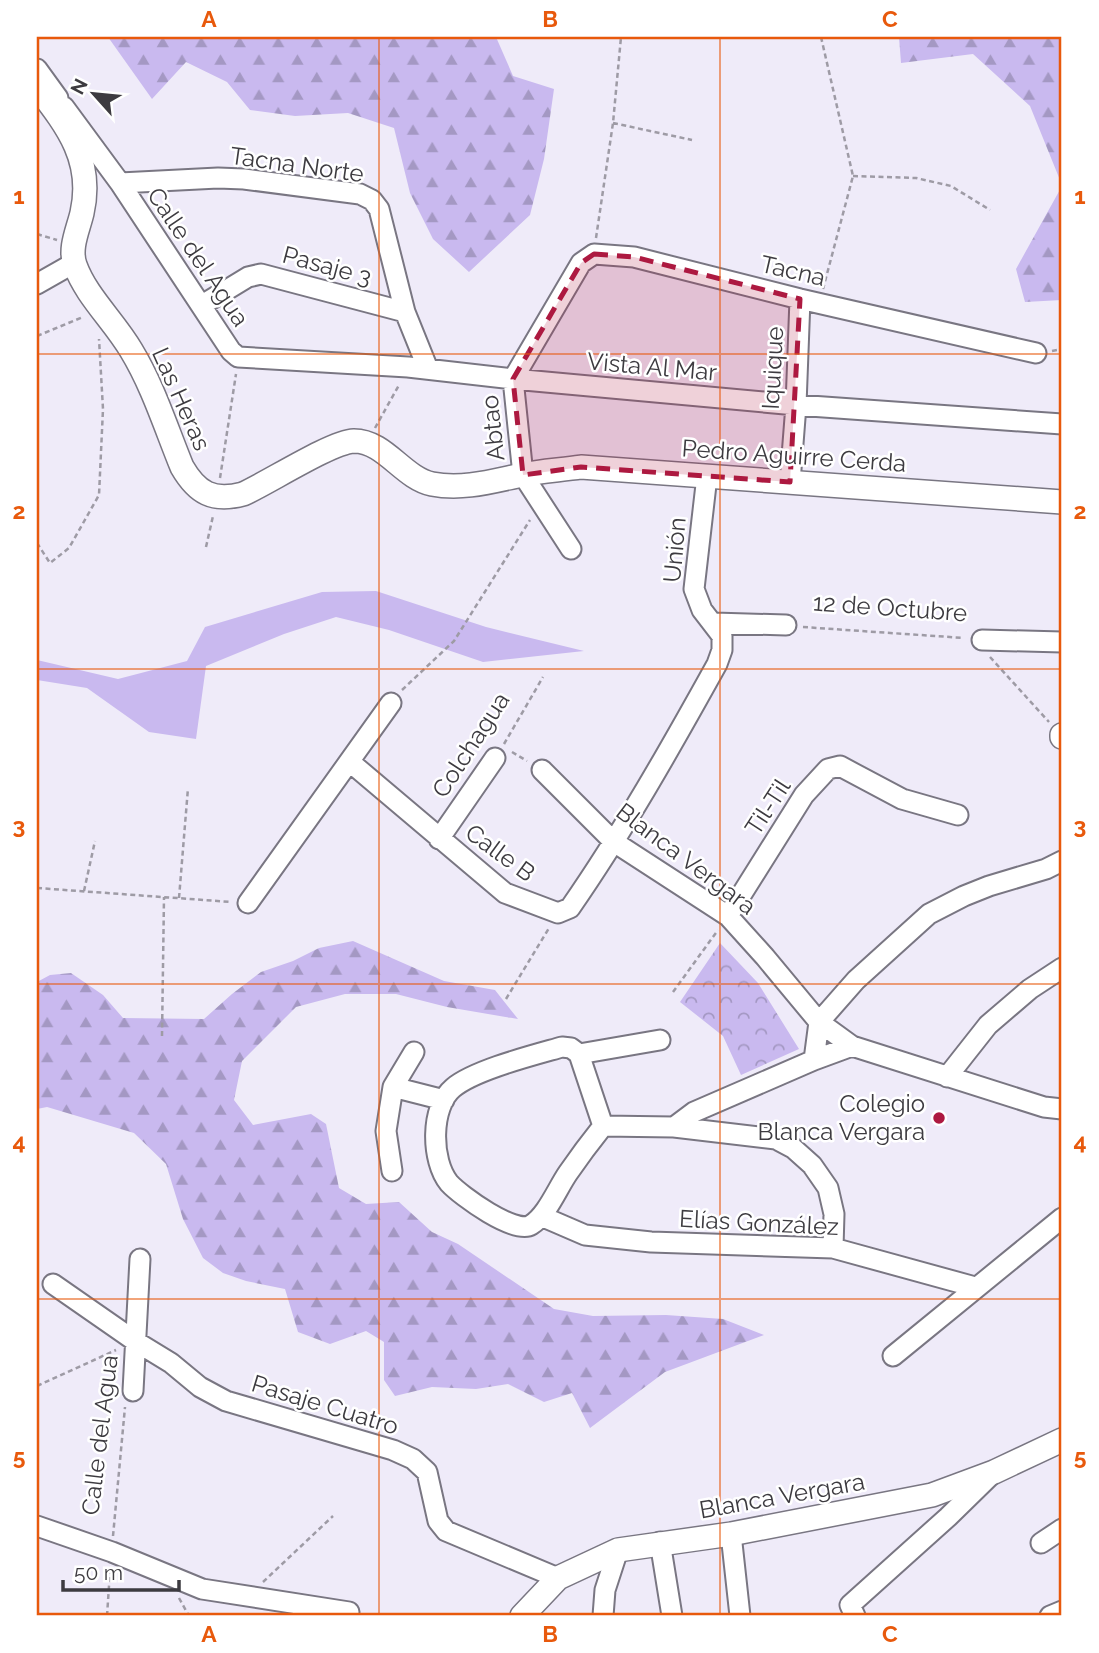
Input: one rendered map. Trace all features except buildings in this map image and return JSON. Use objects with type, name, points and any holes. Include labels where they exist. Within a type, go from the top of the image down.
[{"type":"street","points":[[37,69],[50,99],[72,135],[84,176],[83,210],[74,245],[74,263],[37,284]]},
{"type":"street","name":"Calle del Agua","points":[[50,99],[120,183],[231,351],[239,357]]},
{"type":"street","name":"Tacna Norte","points":[[120,183],[231,179],[360,194],[372,200],[379,209],[418,368]]},
{"type":"street","name":"Abtao","points":[[571,549],[523,475],[513,379],[581,262],[594,254]]},
{"type":"street","name":"Tacna","points":[[594,254],[634,257],[1036,354]]},
{"type":"street","name":"Las Heras","points":[[74,263],[86,286],[131,350],[148,382],[182,467],[190,480],[217,498]]},
{"type":"street","name":"Pasaje 3","points":[[202,305],[248,277],[261,274],[405,312]]},
{"type":"street","name":"Iquique","points":[[790,482],[796,405],[810,300]]},
{"type":"street","name":"Vista Al Mar","points":[[239,357],[418,368],[796,405],[1062,424]]},
{"type":"street","points":[[217,498],[243,494],[342,443],[354,441],[367,443],[380,450],[412,476],[431,484],[484,484],[523,475]]},
{"type":"street","name":"Pedro Aguirre Cerda","points":[[523,475],[581,467],[1062,502]]},
{"type":"street","name":"Unión","points":[[614,842],[718,664],[722,650],[722,636],[702,610],[694,589],[707,476]]},
{"type":"street","name":"12 de Octubre","points":[[713,623],[786,625]]},
{"type":"street","name":"12 de Octubre","points":[[982,640],[1062,642]]},
{"type":"street","points":[[248,903],[391,703]]},
{"type":"street","name":"Colchagua","points":[[439,839],[499,752]]},
{"type":"street","name":"Calle B","points":[[350,762],[505,893],[558,913]]},
{"type":"street","name":"Til-Til","points":[[728,916],[804,795],[828,768],[840,766],[902,799],[958,815]]},
{"type":"street","name":"Blanca Vergara","points":[[542,770],[614,842],[728,916],[819,1022],[852,1046],[1044,1107],[1062,1109]]},
{"type":"street","points":[[558,913],[570,908],[614,842]]},
{"type":"street","points":[[814,1060],[819,1022],[856,980],[929,914],[989,886],[1046,869],[1062,861]]},
{"type":"street","points":[[947,1077],[988,1025],[1030,989],[1062,968]]},
{"type":"street","points":[[579,1054],[660,1040]]},
{"type":"street","points":[[674,1127],[694,1112],[852,1046]]},
{"type":"street","points":[[562,1047],[571,1048],[579,1054],[603,1126],[569,1171],[541,1216],[530,1226],[521,1228],[511,1225],[466,1198],[448,1181],[438,1160],[435,1140],[438,1118],[450,1090],[464,1080],[562,1047]]},
{"type":"street","points":[[392,1171],[386,1131],[393,1087],[414,1052]]},
{"type":"street","points":[[393,1087],[444,1100]]},
{"type":"street","points":[[603,1126],[674,1127],[776,1139],[793,1148],[812,1166],[828,1188],[834,1214],[833,1248]]},
{"type":"street","name":"Elías González","points":[[541,1216],[585,1235],[651,1242],[833,1248],[975,1287]]},
{"type":"street","points":[[893,1356],[1062,1218]]},
{"type":"street","name":"Calle del Agua","points":[[133,1391],[141,1259]]},
{"type":"street","name":"Pasaje Cuatro","points":[[53,1284],[171,1363],[201,1387],[226,1401],[393,1450],[413,1459],[426,1472],[438,1521],[446,1531],[558,1578]]},
{"type":"street","name":"Blanca Vergara","points":[[522,1616],[558,1578],[618,1550],[731,1534],[932,1495],[994,1472],[1062,1440]]},
{"type":"street","points":[[855,1616],[850,1605],[994,1472]]},
{"type":"street","points":[[37,1526],[112,1552],[202,1589],[349,1612]]},
{"type":"street","points":[[1041,1543],[1062,1529]]},
{"type":"street","points":[[731,1534],[740,1616]]},
{"type":"street","points":[[660,1542],[673,1616]]},
{"type":"street","points":[[603,1616],[605,1590],[618,1550]]},
{"type":"street","points":[[1050,1616],[1062,1611]]},
{"type":"path","points":[[594,254],[613,123],[621,37]]},
{"type":"path","points":[[810,300],[853,176],[821,37]]},
{"type":"path","points":[[613,123],[692,140]]},
{"type":"path","points":[[853,176],[916,178],[951,186],[990,210]]},
{"type":"path","points":[[37,336],[103,309]]},
{"type":"path","points":[[37,544],[50,563],[56,561],[69,548],[99,495],[103,409],[99,337],[103,309]]},
{"type":"path","name":"Calle del Agua","points":[[206,547],[217,498],[239,357]]},
{"type":"path","points":[[367,443],[418,368]]},
{"type":"path","points":[[391,703],[406,685],[454,641],[541,502]]},
{"type":"path","name":"12 de Octubre","points":[[786,625],[982,640]]},
{"type":"path","points":[[982,640],[983,649],[1062,736]]},
{"type":"path","name":"Colchagua","points":[[499,752],[544,677]]},
{"type":"path","points":[[499,752],[542,770]]},
{"type":"path","points":[[180,898],[188,788]]},
{"type":"path","points":[[84,891],[95,841]]},
{"type":"path","points":[[37,888],[248,903]]},
{"type":"path","points":[[162,1036],[164,897]]},
{"type":"path","points":[[506,999],[558,913]]},
{"type":"path","points":[[673,992],[728,916]]},
{"type":"path","points":[[37,1386],[135,1341]]},
{"type":"path","name":"Calle del Agua","points":[[107,1616],[126,1390],[133,1391]]},
{"type":"path","points":[[248,1597],[333,1517]]},
{"type":"highlighted area","points":[[594,254],[634,257],[800,299],[790,482],[581,467],[523,475],[513,379],[581,263]]},
{"type":"green space","points":[[108,37],[496,37],[513,76],[554,89],[544,159],[530,215],[469,272],[433,239],[410,193],[394,128],[348,113],[295,116],[250,110],[227,82],[186,62],[152,99]]},
{"type":"green space","points":[[899,37],[1062,37],[1062,185],[1030,106],[973,54],[901,63]]},
{"type":"green space","points":[[1062,186],[1062,300],[1025,302],[1016,269]]},
{"type":"green space","points":[[376,591],[486,627],[584,651],[483,662],[389,630],[336,617],[284,634],[206,666],[196,739],[149,732],[87,688],[37,680],[37,660],[118,679],[187,661],[205,627],[322,592]]},
{"type":"green space","points":[[353,941],[444,981],[495,990],[518,1019],[447,1007],[396,994],[345,994],[296,1007],[242,1061],[234,1100],[253,1125],[311,1114],[326,1124],[339,1188],[366,1204],[399,1202],[432,1232],[458,1244],[554,1309],[593,1316],[666,1315],[723,1319],[764,1335],[665,1372],[590,1428],[572,1393],[544,1402],[508,1384],[476,1389],[432,1387],[395,1396],[384,1380],[384,1342],[366,1331],[330,1344],[298,1332],[285,1289],[223,1273],[203,1258],[183,1219],[166,1164],[134,1133],[47,1107],[37,1109],[37,982],[50,975],[71,973],[103,995],[123,1018],[204,1019],[261,972],[319,948]]},
{"type":"green space","points":[[720,943],[758,983],[799,1049],[741,1075],[723,1036],[680,1002]]},
{"type":"place","name":"Colegio Blanca Vergara","points":[[939,1118]]}]
